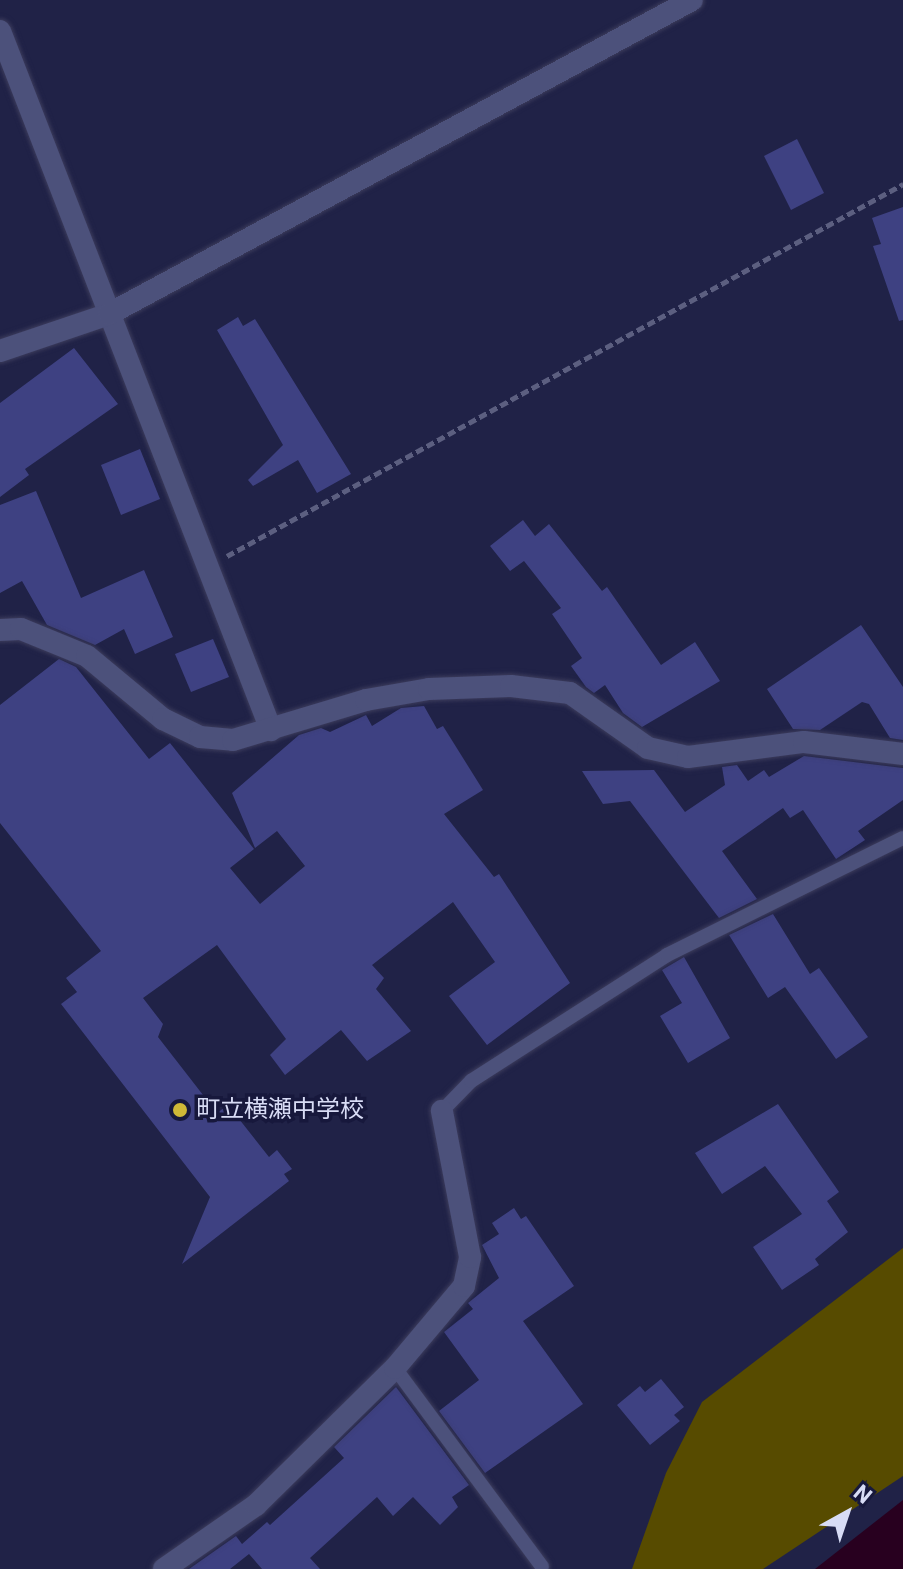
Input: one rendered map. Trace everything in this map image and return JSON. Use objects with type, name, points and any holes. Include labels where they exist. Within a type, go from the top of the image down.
[{"type":"street","points":[[0,351],[109,314],[692,0]]},
{"type":"street","points":[[0,31],[210,565],[271,730]]},
{"type":"street","points":[[0,630],[21,629],[87,656],[163,719],[200,737],[233,740],[366,700],[429,689],[511,686],[570,693],[648,748],[688,757],[804,742],[903,754]]},
{"type":"street","points":[[164,1569],[256,1505],[395,1368],[464,1286],[470,1257],[442,1111]]},
{"type":"lane","points":[[442,1111],[471,1081],[667,955],[903,838]]},
{"type":"lane","points":[[395,1368],[542,1567]]},
{"type":"path","points":[[210,565],[903,184]]},
{"type":"shaded area","points":[[903,1248],[903,1476],[763,1569],[632,1569],[666,1473],[702,1402]]},
{"type":"shaded area","points":[[903,1500],[903,1569],[815,1569]]},
{"type":"building","points":[[797,139],[824,193],[791,210],[764,156]]},
{"type":"building","points":[[903,207],[903,320],[899,321],[873,246],[881,244],[872,218]]},
{"type":"building","points":[[238,317],[243,326],[255,319],[351,474],[317,493],[298,460],[253,486],[248,480],[283,445],[217,330]]},
{"type":"building","points":[[74,348],[118,404],[25,469],[29,475],[0,497],[0,403]]},
{"type":"building","points":[[140,449],[160,499],[121,515],[101,465]]},
{"type":"building","points":[[36,491],[81,598],[144,570],[173,637],[135,654],[124,629],[95,645],[47,625],[22,581],[0,593],[0,505]]},
{"type":"building","points":[[523,520],[535,536],[549,524],[602,591],[607,587],[661,665],[695,642],[720,681],[642,727],[623,713],[605,685],[594,693],[586,687],[571,666],[582,658],[552,614],[561,608],[524,561],[510,571],[490,546]]},
{"type":"building","points":[[861,625],[903,687],[903,740],[890,738],[869,704],[862,702],[820,730],[793,729],[767,689]]},
{"type":"building","points":[[213,639],[229,677],[191,692],[175,654]]},
{"type":"building","points":[[59,659],[76,667],[149,759],[170,743],[254,849],[230,868],[260,904],[305,866],[277,831],[255,848],[232,793],[299,735],[321,728],[330,732],[366,715],[372,726],[401,708],[424,706],[437,729],[443,726],[483,790],[444,814],[494,877],[499,874],[570,983],[487,1045],[449,996],[495,962],[453,902],[372,965],[384,978],[376,989],[411,1031],[367,1061],[341,1030],[285,1075],[270,1055],[286,1039],[217,945],[143,998],[163,1024],[158,1037],[217,1113],[228,1105],[269,1157],[277,1150],[292,1169],[284,1174],[289,1181],[182,1264],[210,1197],[61,1004],[77,992],[66,978],[101,951],[0,823],[0,705]]},
{"type":"building","points":[[804,756],[903,768],[903,800],[858,831],[865,840],[836,859],[803,810],[790,818],[783,808],[722,851],[757,899],[719,918],[630,801],[603,804],[582,771],[654,770],[685,812],[725,785],[722,767],[737,765],[748,781],[764,770],[769,777]]},
{"type":"building","points":[[773,914],[810,974],[819,968],[868,1037],[836,1059],[785,987],[768,998],[729,935]]},
{"type":"building","points":[[684,957],[730,1038],[688,1063],[660,1016],[682,1003],[662,970]]},
{"type":"building","points":[[778,1104],[839,1192],[827,1201],[848,1232],[815,1259],[819,1265],[782,1290],[753,1247],[802,1214],[765,1166],[722,1194],[695,1153]]},
{"type":"building","points":[[514,1208],[521,1219],[526,1216],[574,1286],[523,1321],[583,1404],[485,1473],[439,1411],[479,1380],[444,1332],[473,1309],[468,1303],[499,1278],[482,1245],[499,1234],[492,1223]]},
{"type":"building","points":[[661,1379],[684,1407],[674,1415],[680,1421],[650,1445],[617,1405],[640,1386],[645,1392]]},
{"type":"building","points":[[396,1387],[469,1485],[452,1497],[458,1507],[440,1525],[413,1497],[393,1516],[377,1497],[310,1558],[320,1569],[262,1569],[249,1554],[230,1569],[189,1569],[236,1536],[242,1544],[267,1522],[270,1525],[344,1458],[334,1447]]},
{"type":"place","name":"町立横瀬中学校","points":[[180,1110]]}]
